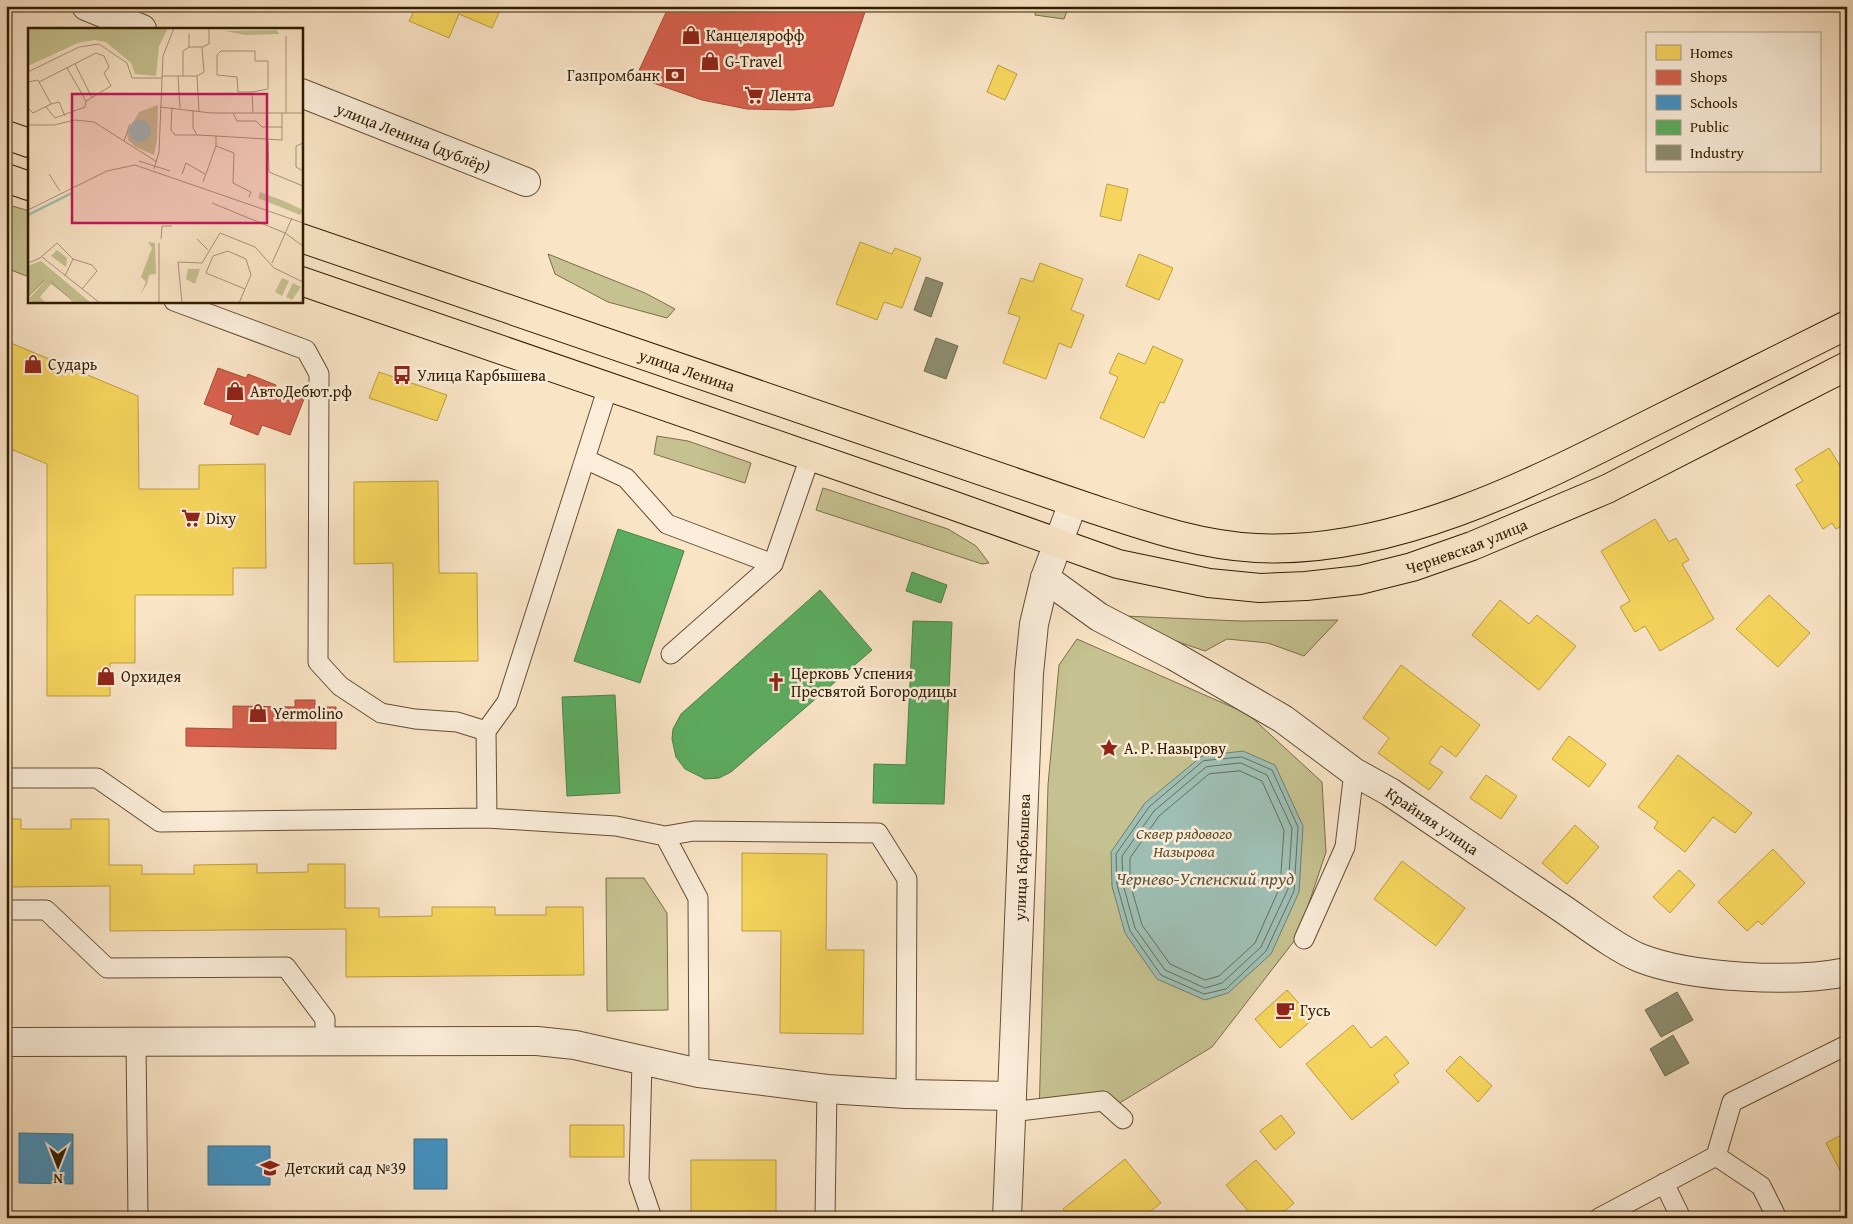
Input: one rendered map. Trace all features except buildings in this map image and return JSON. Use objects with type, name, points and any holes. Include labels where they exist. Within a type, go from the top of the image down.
[{"type":"main road","points":[[6,136],[28,143]]},
{"type":"main road","points":[[6,178],[28,186]]},
{"type":"main road","name":"улица Ленина","points":[[302,238],[1073,503]]},
{"type":"main road","points":[[302,281],[1058,543]]},
{"type":"main road","points":[[1073,503],[1173,535],[1246,547],[1301,548],[1358,539],[1457,511],[1522,488],[1847,325]]},
{"type":"main road","name":"Черневская улица","points":[[1058,543],[1118,564],[1210,584],[1260,588],[1306,586],[1360,580],[1412,567],[1472,546],[1607,489],[1847,366]]},
{"type":"street","points":[[86,6],[140,28]]},
{"type":"street","name":"улица Ленина (дублёр)","points":[[302,93],[526,182]]},
{"type":"street","name":"улица Карбышева","points":[[1007,1218],[1029,673],[1034,624],[1045,578],[1073,503]]},
{"type":"street","name":"Крайняя улица","points":[[1045,578],[1099,617],[1174,656],[1283,720],[1354,772],[1390,792],[1639,958],[1713,974],[1777,978],[1821,978],[1847,972]]},
{"type":"street","points":[[6,1042],[536,1041],[576,1045],[699,1073],[827,1089],[1012,1104]]},
{"type":"lane","points":[[177,302],[306,350],[319,374],[318,662],[340,686],[381,712],[416,719],[457,722],[486,731]]},
{"type":"lane","points":[[487,818],[486,731],[507,702],[608,387]]},
{"type":"lane","points":[[671,654],[773,564],[810,457]]},
{"type":"lane","points":[[585,459],[626,478],[667,524],[773,564]]},
{"type":"lane","points":[[1304,939],[1344,847],[1354,772]]},
{"type":"lane","points":[[6,778],[96,778],[160,822],[487,818],[616,826],[665,836],[694,831],[878,833],[907,879],[906,1094]]},
{"type":"lane","points":[[665,836],[698,898],[699,1073]]},
{"type":"lane","points":[[6,910],[46,910],[107,968],[286,967],[325,1019],[325,1042]]},
{"type":"lane","points":[[136,1042],[138,1218]]},
{"type":"lane","points":[[1599,1218],[1716,1156],[1732,1102],[1847,1044]]},
{"type":"lane","points":[[642,1061],[639,1180],[652,1218]]},
{"type":"lane","points":[[826,1218],[827,1089]]},
{"type":"lane","points":[[1012,1104],[1103,1101],[1123,1120]]},
{"type":"lane","points":[[1716,1156],[1761,1186],[1777,1218]]},
{"type":"lane","points":[[1664,1183],[1681,1218]]},
{"type":"green space","points":[[1036,6],[1069,6],[1064,19],[1035,15]]},
{"type":"green space","points":[[6,204],[28,211],[28,277],[6,268]]},
{"type":"green space","points":[[548,254],[645,293],[675,309],[667,318],[608,302],[555,274]]},
{"type":"green space","points":[[657,436],[688,441],[751,463],[745,483],[654,454]]},
{"type":"green space","points":[[823,488],[948,529],[976,546],[989,563],[982,564],[816,510]]},
{"type":"green space","points":[[1124,616],[1240,621],[1338,620],[1304,656],[1268,643],[1227,639],[1205,651],[1120,622]]},
{"type":"green space","name":"Сквер рядового Назырова","points":[[1077,639],[1248,714],[1322,782],[1326,852],[1298,936],[1212,1047],[1108,1110],[1039,1117],[1048,785],[1059,665]]},
{"type":"green space","points":[[606,878],[644,878],[667,913],[668,1010],[607,1011]]},
{"type":"water","name":"Чернево-Успенский пруд","points":[[1243,751],[1275,765],[1303,826],[1299,892],[1271,954],[1228,993],[1205,1000],[1157,979],[1125,933],[1112,886],[1111,852],[1145,803],[1202,756]]},
{"type":"place","name":"Канцелярофф","points":[[691,35]]},
{"type":"place","name":"G-Travel","points":[[710,61]]},
{"type":"place","name":"Газпромбанк","points":[[675,75]]},
{"type":"place","name":"Лента","points":[[754,95]]},
{"type":"place","name":"Сударь","points":[[33,364]]},
{"type":"place","name":"Улица Карбышева","points":[[402,375]]},
{"type":"place","name":"АвтоДебют.рф","points":[[235,391]]},
{"type":"place","name":"Dixy","points":[[191,518]]},
{"type":"place","name":"Орхидея","points":[[106,676]]},
{"type":"place","name":"Церковь Успения Пресвятой Богородицы","points":[[776,682]]},
{"type":"place","name":"Yermolino","points":[[258,713]]},
{"type":"place","name":"А. Р. Назырову","points":[[1109,748]]},
{"type":"place","name":"Гусь","points":[[1285,1010]]},
{"type":"place","name":"Детский сад №39","points":[[270,1168]]}]
